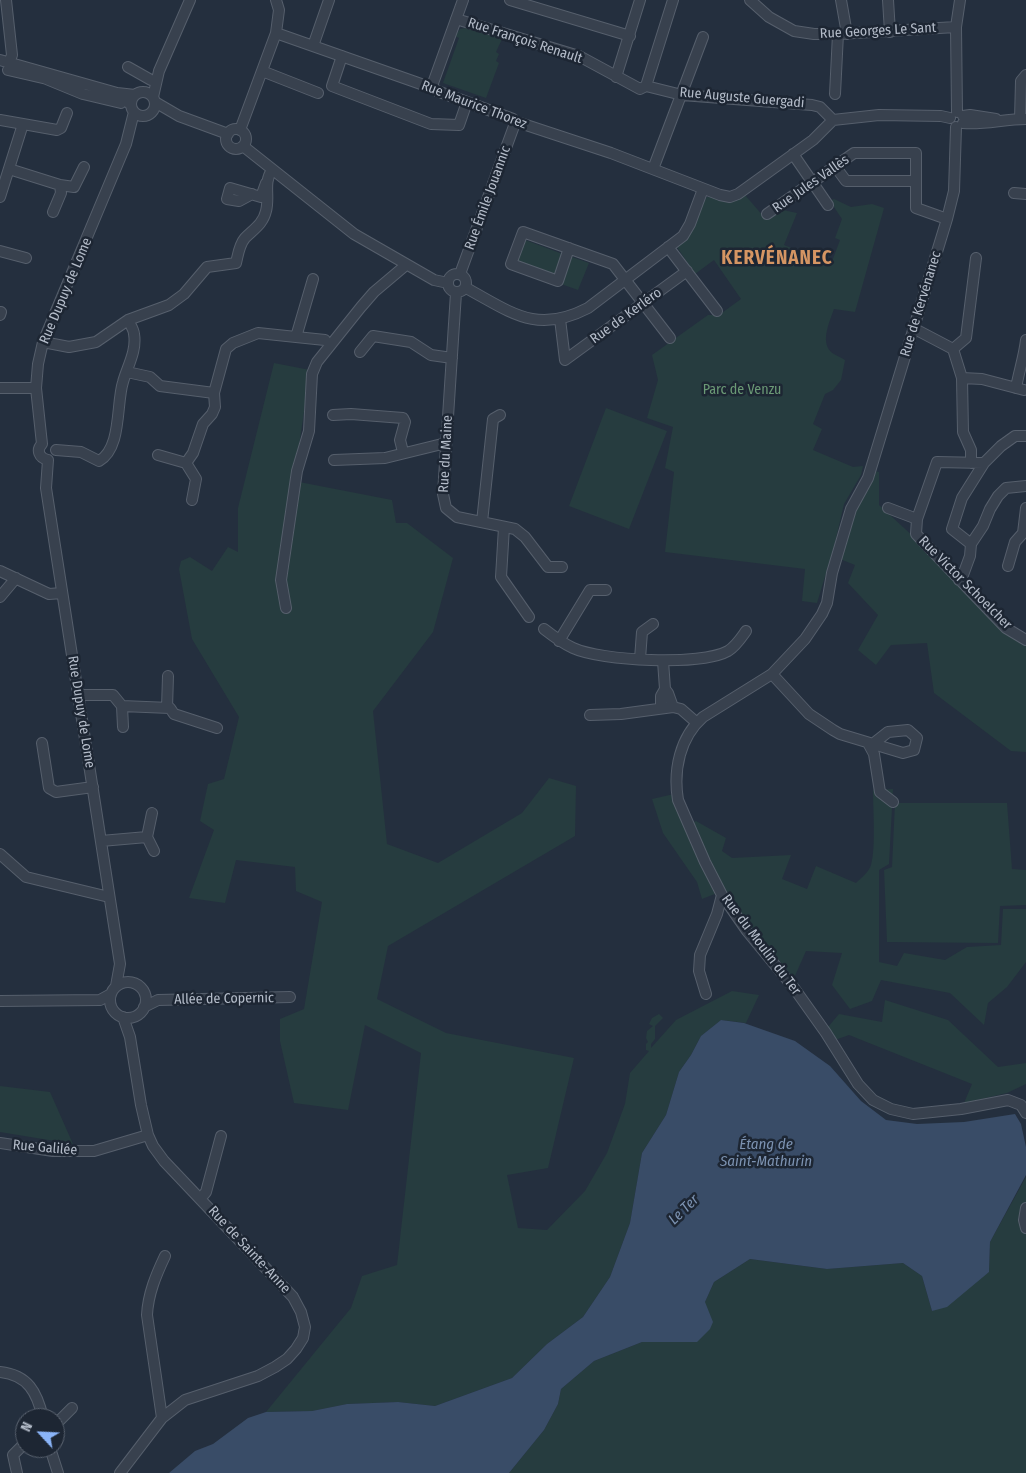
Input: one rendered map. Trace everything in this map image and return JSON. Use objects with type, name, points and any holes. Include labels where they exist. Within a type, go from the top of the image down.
[{"type":"street","points":[[3,63],[12,55],[6,0]]},
{"type":"street","points":[[143,104],[190,0]]},
{"type":"street","points":[[240,130],[276,33],[279,10],[276,0]]},
{"type":"street","points":[[313,46],[329,0]]},
{"type":"street","points":[[432,86],[463,0]]},
{"type":"street","points":[[510,0],[630,36]]},
{"type":"street","points":[[616,77],[640,0]]},
{"type":"street","points":[[646,86],[673,0]]},
{"type":"street","name":"Rue Georges Le Sant","points":[[750,0],[769,17],[794,31],[814,34],[890,32],[956,27]]},
{"type":"street","points":[[832,0],[841,3],[843,34],[835,94]]},
{"type":"street","points":[[888,0],[890,32]]},
{"type":"street","name":"Rue de Kervénanec","points":[[868,478],[954,191],[958,119],[956,27],[960,0]]},
{"type":"street","name":"Rue François Renault","points":[[456,19],[579,56],[640,89],[646,86]]},
{"type":"street","name":"Rue Maurice Thorez","points":[[276,33],[421,84],[432,86],[437,91],[513,119],[514,121],[611,153],[704,189],[730,197],[738,194],[793,154],[824,130],[833,120]]},
{"type":"street","points":[[653,169],[703,38]]},
{"type":"street","points":[[342,56],[332,86],[431,124],[459,125],[467,102]]},
{"type":"street","points":[[3,63],[44,78],[143,104]]},
{"type":"street","points":[[3,63],[52,74],[117,93],[171,116],[179,116],[228,134]]},
{"type":"street","points":[[128,67],[151,80]]},
{"type":"street","points":[[143,104],[151,80],[159,71]]},
{"type":"street","points":[[262,71],[318,93]]},
{"type":"street","points":[[833,120],[879,115],[941,116],[988,123],[1000,120],[1023,119],[1021,81],[1026,75]]},
{"type":"street","name":"Rue Auguste Guergadi","points":[[646,86],[682,95],[812,105],[820,107],[833,120]]},
{"type":"street","name":"Rue Dupuy de Lome","points":[[131,982],[120,964],[109,897],[46,488],[48,460],[42,458],[39,454],[39,448],[42,444],[36,388],[38,364],[44,342],[126,144],[133,137],[143,104]]},
{"type":"street","points":[[0,120],[56,130],[61,128],[67,114]]},
{"type":"street","name":"Rue Émile Jouannic","points":[[460,274],[514,121]]},
{"type":"street","points":[[0,197],[24,124]]},
{"type":"street","points":[[232,130],[240,130],[246,137],[243,146],[238,149],[232,148],[228,144],[228,134],[232,130]]},
{"type":"street","points":[[243,146],[354,234],[434,280],[448,283]]},
{"type":"street","name":"Rue Jules Vallès","points":[[767,214],[854,153],[916,152],[916,208],[946,219]]},
{"type":"street","points":[[793,154],[814,181],[828,205]]},
{"type":"street","points":[[835,166],[846,181],[916,181]]},
{"type":"street","points":[[9,169],[60,185],[74,187],[84,167]]},
{"type":"street","points":[[252,194],[261,197],[272,170]]},
{"type":"street","points":[[44,342],[69,347],[96,342],[128,320],[169,305],[184,294],[207,267],[236,263],[244,238],[262,223],[269,195],[266,182]]},
{"type":"street","points":[[53,212],[61,193],[60,185]]},
{"type":"street","points":[[466,288],[506,310],[530,320],[560,319],[588,308],[683,236],[704,189]]},
{"type":"street","points":[[1014,193],[1026,194]]},
{"type":"street","points":[[569,248],[558,281],[511,264],[523,232],[569,248],[613,264],[670,338]]},
{"type":"street","points":[[668,247],[717,310]]},
{"type":"street","points":[[0,251],[26,258]]},
{"type":"street","points":[[953,349],[966,338],[976,258]]},
{"type":"street","points":[[286,608],[281,580],[297,470],[309,431],[312,374],[317,362],[374,292],[406,265]]},
{"type":"street","name":"Rue de Kerléro","points":[[560,319],[566,360],[687,271]]},
{"type":"street","points":[[448,283],[453,275],[460,274],[466,279],[466,288]]},
{"type":"street","points":[[296,336],[312,279]]},
{"type":"street","points":[[448,283],[451,290],[456,293],[466,288]]},
{"type":"street","name":"Rue du Maine","points":[[456,293],[443,494],[446,508],[457,517],[515,529],[525,537],[548,567],[562,567]]},
{"type":"street","points":[[42,444],[51,443],[56,450],[81,452],[99,461],[106,455],[112,443],[117,424],[122,383],[131,362],[134,334],[128,320]]},
{"type":"street","points":[[913,328],[953,349],[962,378],[963,432],[971,450],[971,463]]},
{"type":"street","points":[[186,463],[193,453],[203,424],[212,414],[215,407],[214,393],[226,349],[234,342],[258,333],[325,340]]},
{"type":"street","points":[[360,352],[374,336],[411,342],[431,354],[452,358]]},
{"type":"street","points":[[962,378],[982,379],[1020,389],[1018,374],[1023,363],[1026,340]]},
{"type":"street","points":[[127,372],[150,377],[160,386],[214,393]]},
{"type":"street","points":[[0,388],[36,388]]},
{"type":"street","points":[[333,415],[351,414],[403,418],[405,422],[400,440],[402,452]]},
{"type":"street","points":[[482,522],[493,419],[500,415]]},
{"type":"street","points":[[971,544],[952,529],[962,498],[984,463],[1001,446],[1015,436],[1025,436]]},
{"type":"street","points":[[334,460],[385,458],[402,452],[446,443]]},
{"type":"street","points":[[48,460],[53,458],[56,450]]},
{"type":"street","points":[[158,455],[186,463],[196,479],[192,500]]},
{"type":"street","name":"Rue Victor Schoelcher","points":[[984,463],[936,462],[917,519],[916,534],[1006,628],[1026,640]]},
{"type":"street","name":"Rue du Moulin du Ter","points":[[868,478],[851,509],[832,573],[827,603],[822,614],[805,640],[772,674],[696,723],[689,732],[676,774],[678,800],[705,862],[722,895],[747,931],[794,988],[858,1084],[873,1100],[891,1110],[913,1114],[961,1109],[1008,1100],[1021,1106],[1026,1113]]},
{"type":"street","points":[[959,580],[964,575],[970,556],[971,544],[983,526],[998,496],[1006,488],[1026,486]]},
{"type":"street","name":"Rue Victor Schoelcher","points":[[888,508],[917,519]]},
{"type":"street","points":[[1008,566],[1015,542],[1023,538],[1026,508]]},
{"type":"street","points":[[504,527],[500,576],[529,617]]},
{"type":"street","points":[[0,571],[49,594],[62,593]]},
{"type":"street","points":[[0,597],[16,578]]},
{"type":"street","points":[[38,588],[47,588],[60,582]]},
{"type":"street","points":[[559,641],[590,590],[606,590]]},
{"type":"street","points":[[640,659],[642,632],[653,624]]},
{"type":"street","points":[[544,629],[559,641],[574,649],[595,655],[663,661],[692,660],[728,651],[746,631]]},
{"type":"street","points":[[663,661],[665,689],[673,707]]},
{"type":"street","points":[[772,674],[809,714],[826,726],[840,734],[871,743],[880,792],[893,802]]},
{"type":"street","points":[[167,708],[168,676]]},
{"type":"street","points":[[661,708],[661,696],[665,689]]},
{"type":"street","points":[[78,695],[113,695],[122,706],[123,727]]},
{"type":"street","points":[[122,706],[170,708],[174,714],[216,728]]},
{"type":"street","points":[[590,715],[621,714],[673,707],[681,709],[696,723]]},
{"type":"street","points":[[42,743],[49,788],[56,792],[93,787]]},
{"type":"street","points":[[152,813],[147,837],[154,851]]},
{"type":"street","points":[[101,841],[147,837]]},
{"type":"street","points":[[0,854],[26,877],[109,897]]},
{"type":"street","points":[[706,994],[699,971],[700,955],[717,914],[722,895]]},
{"type":"street","name":"Rue Dupuy de Lome","points":[[113,991],[120,964]]},
{"type":"street","points":[[100,1000],[122,983],[131,982],[139,986],[145,994],[144,1006],[136,1016],[123,1017],[114,1011],[112,1006],[113,991]]},
{"type":"street","name":"Allée de Copernic","points":[[145,994],[158,1000]]},
{"type":"street","name":"Allée de Copernic","points":[[144,1006],[158,1000],[290,997]]},
{"type":"street","points":[[0,1001],[100,1000],[112,1006]]},
{"type":"street","name":"Rue de Sainte-Anne","points":[[130,1038],[136,1016]]},
{"type":"street","name":"Rue de Sainte-Anne","points":[[120,1473],[162,1418],[185,1400],[258,1376],[275,1367],[287,1359],[296,1349],[303,1338],[305,1327],[301,1312],[293,1297],[152,1146],[141,1105],[130,1038],[123,1017]]},
{"type":"street","name":"Rue Galilée","points":[[0,1143],[53,1151],[94,1151],[148,1135]]},
{"type":"street","points":[[200,1198],[206,1192],[221,1136]]},
{"type":"street","points":[[1026,1208],[1024,1220],[1026,1228]]},
{"type":"street","points":[[162,1418],[146,1315],[148,1302],[165,1256]]},
{"type":"street","points":[[0,1372],[14,1374],[28,1383],[39,1401],[41,1408]]},
{"type":"street","points":[[65,1415],[72,1408]]},
{"type":"street","points":[[15,1453],[13,1455],[16,1473]]},
{"type":"street","points":[[53,1458],[58,1473]]},
{"type":"green space","points":[[466,28],[502,39],[496,52],[499,54],[496,61],[499,63],[486,98],[443,83],[459,38],[455,36],[460,29]]},
{"type":"green space","name":"Parc de Venzu","points":[[745,195],[764,217],[783,210],[797,213],[784,245],[831,264],[840,240],[835,238],[842,219],[830,201],[834,199],[851,207],[872,204],[884,208],[855,312],[834,309],[828,325],[826,342],[828,347],[832,353],[845,360],[841,380],[833,390],[825,394],[813,424],[822,429],[813,450],[853,467],[863,466],[861,475],[844,504],[834,547],[817,603],[802,601],[805,569],[665,552],[674,472],[665,468],[673,427],[647,418],[658,380],[652,355],[708,315],[719,315],[741,299],[714,260],[695,274],[677,247],[691,232],[707,197]]},
{"type":"green space","points":[[525,240],[560,253],[562,256],[556,273],[552,274],[515,263]]},
{"type":"green space","points":[[572,257],[589,263],[578,290],[561,284]]},
{"type":"green space","points":[[274,363],[310,370],[294,481],[392,500],[396,523],[407,523],[453,558],[433,632],[373,711],[387,844],[438,863],[522,813],[549,778],[576,786],[575,836],[388,946],[377,999],[446,1033],[574,1058],[548,1168],[507,1175],[518,1228],[547,1230],[585,1191],[607,1153],[625,1104],[630,1073],[649,1051],[646,1050],[648,1042],[646,1038],[647,1031],[653,1026],[649,1024],[652,1018],[659,1014],[663,1018],[655,1026],[655,1039],[651,1044],[651,1048],[676,1020],[732,991],[759,995],[746,1023],[721,1020],[701,1036],[679,1072],[666,1115],[642,1153],[630,1223],[610,1277],[583,1317],[547,1344],[512,1378],[435,1406],[398,1402],[347,1404],[312,1411],[266,1412],[351,1308],[362,1276],[397,1265],[421,1053],[365,1025],[348,1110],[294,1103],[280,1041],[280,1019],[304,1009],[322,902],[296,891],[295,867],[236,860],[225,903],[189,898],[214,830],[200,821],[208,784],[224,779],[239,717],[192,639],[179,569],[181,561],[190,557],[212,571],[228,547],[238,552],[238,508]]},
{"type":"green space","points":[[606,408],[667,431],[629,529],[569,506]]},
{"type":"green space","points":[[874,471],[879,472],[879,505],[928,550],[1000,629],[1026,643],[1026,752],[1011,751],[934,693],[927,643],[891,645],[876,665],[858,650],[878,615],[848,583],[855,565],[840,559],[855,512]]},
{"type":"green space","points":[[893,789],[889,864],[879,870],[879,962],[897,966],[904,953],[945,960],[967,947],[1001,945],[1003,909],[1026,909],[1026,962],[1007,987],[988,1003],[984,1025],[950,993],[881,980],[872,1001],[850,1009],[832,985],[842,953],[806,951],[794,978],[750,926],[725,890],[702,899],[697,882],[663,833],[652,799],[674,794],[685,826],[696,821],[726,838],[722,851],[732,858],[791,855],[782,879],[807,889],[816,866],[856,883],[867,872],[873,858],[873,790]]},
{"type":"green space","points":[[895,803],[1007,803],[1012,869],[1026,870],[1026,905],[1000,906],[998,943],[887,942],[884,870],[892,867]]},
{"type":"green space","points":[[885,1000],[948,1020],[998,1067],[1026,1063],[1026,1084],[1007,1093],[964,1103],[972,1084],[849,1035],[835,1040],[828,1027],[839,1014],[882,1022]]},
{"type":"green space","points":[[0,1086],[50,1092],[73,1144],[0,1132]]},
{"type":"green space","points":[[1026,1177],[1026,1473],[509,1473],[544,1430],[558,1404],[561,1389],[594,1361],[642,1342],[697,1342],[705,1302],[714,1282],[750,1259],[827,1269],[903,1263],[922,1276],[932,1311],[989,1272],[990,1242]]},
{"type":"water","name":"Étang de Saint-Mathurin","points":[[721,1020],[744,1023],[795,1041],[830,1066],[861,1101],[886,1120],[917,1124],[964,1122],[1015,1114],[1021,1124],[1026,1147],[1026,1175],[990,1242],[989,1272],[947,1307],[932,1311],[922,1276],[903,1263],[827,1269],[750,1259],[714,1282],[705,1302],[713,1322],[710,1329],[697,1342],[642,1342],[594,1361],[561,1389],[558,1404],[544,1430],[509,1473],[169,1473],[195,1451],[213,1444],[248,1418],[266,1412],[312,1411],[347,1404],[398,1402],[435,1406],[512,1378],[547,1344],[583,1317],[610,1277],[630,1223],[642,1153],[666,1115],[679,1072],[701,1036]]},
{"type":"district","name":"KERVÉNANEC","points":[[777,259]]},
{"type":"water label","name":"Le Ter","points":[[684,1210]]}]
